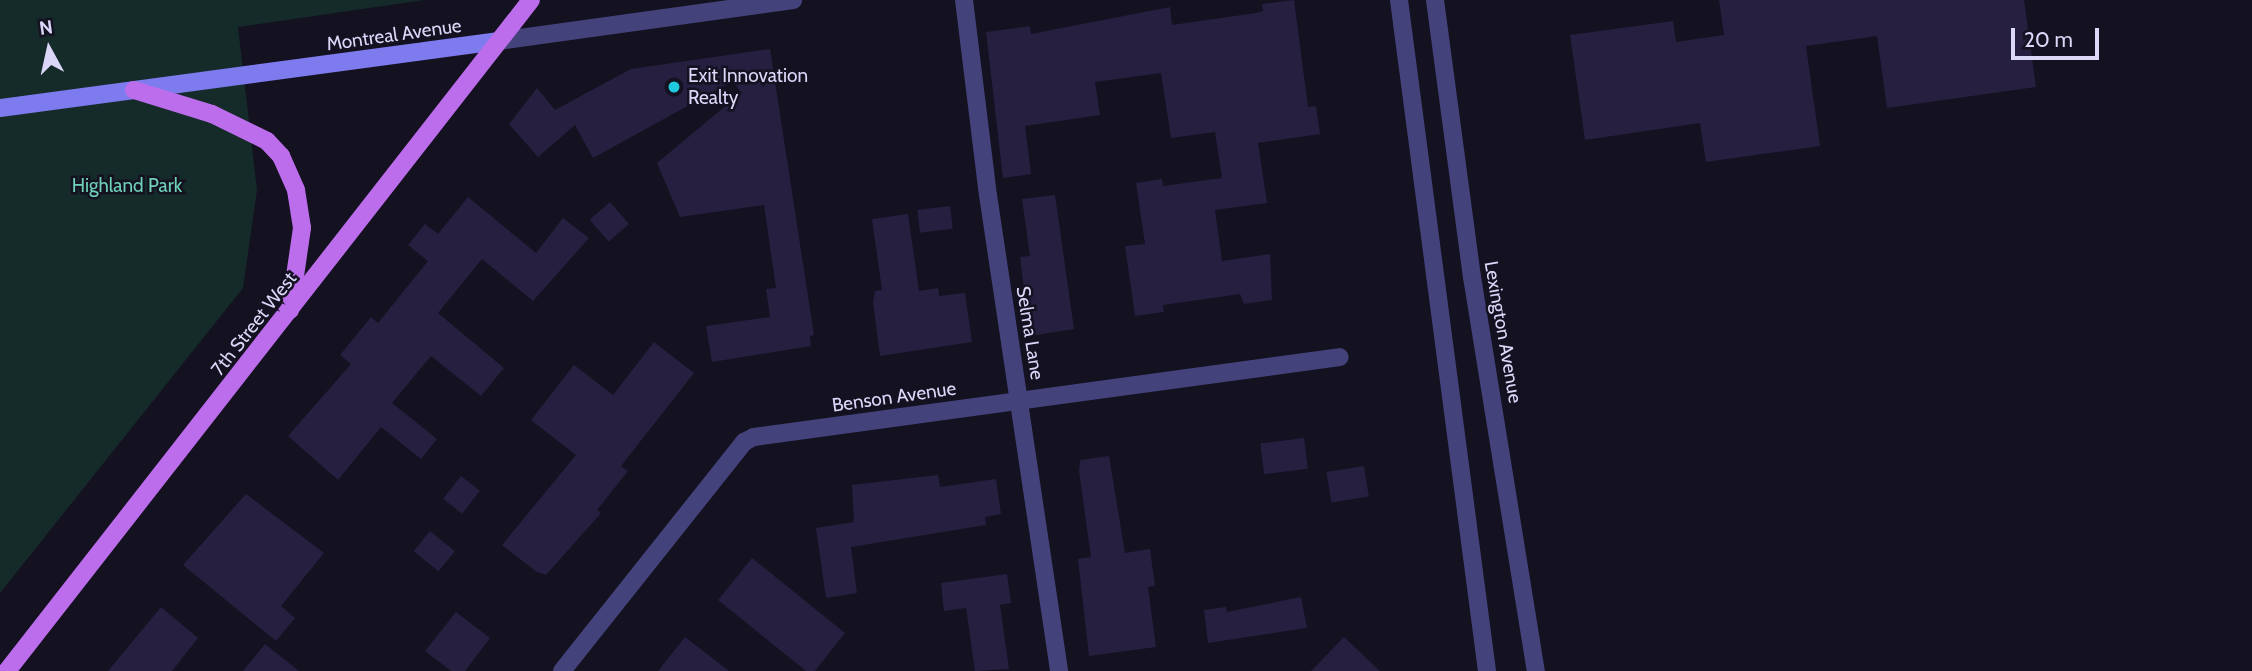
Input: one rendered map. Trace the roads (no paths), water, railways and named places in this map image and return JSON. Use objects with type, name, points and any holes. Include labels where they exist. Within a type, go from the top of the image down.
[{"type":"main road","name":"7th Street West","points":[[7,671],[289,314],[531,0]]},
{"type":"main road","name":"Montreal Avenue","points":[[0,108],[498,41]]},
{"type":"main road","points":[[134,90],[212,114],[267,141],[281,156],[296,190],[302,228],[289,314]]},
{"type":"street","name":"Montreal Avenue","points":[[498,41],[793,0]]},
{"type":"street","name":"Selma Lane","points":[[964,0],[1059,671]]},
{"type":"street","points":[[1399,0],[1487,671]]},
{"type":"street","name":"Lexington Avenue","points":[[1434,0],[1472,277],[1536,671]]},
{"type":"street","name":"Benson Avenue","points":[[562,671],[744,442],[1340,357]]},
{"type":"place","name":"Exit Innovation Realty","points":[[674,87]]},
{"type":"park label","name":"Highland Park","points":[[127,186]]}]
